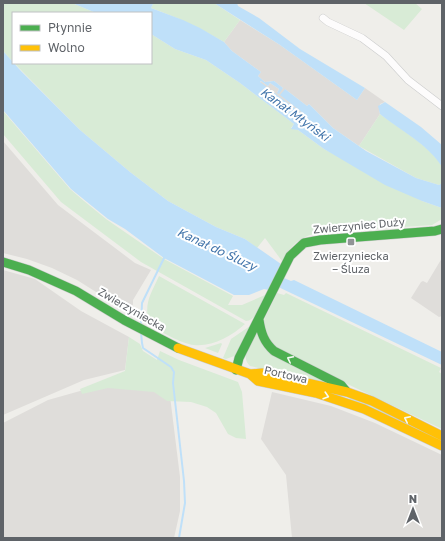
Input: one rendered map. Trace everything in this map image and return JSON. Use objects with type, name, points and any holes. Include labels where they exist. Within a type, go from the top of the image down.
[{"type":"street","points":[[323,18],[328,22],[362,38],[386,56],[408,80],[442,106]]},
{"type":"street","name":"Zwierzyniec Duży","points":[[236,370],[239,358],[290,256],[304,243],[320,240],[435,231],[442,229]]},
{"type":"street","name":"Zwierzyniecka","points":[[3,262],[29,270],[76,291],[124,320],[179,349],[250,374]]},
{"type":"street","points":[[259,320],[260,334],[266,344],[274,351],[341,385],[347,392],[344,402]]},
{"type":"street","name":"Portowa","points":[[250,374],[262,372],[347,392],[372,402],[442,436]]},
{"type":"street","name":"Portowa","points":[[250,374],[258,381],[316,393],[364,409],[442,446]]},
{"type":"shaded area","points":[[240,20],[280,45],[357,100],[365,88],[385,102],[380,104],[380,114],[359,146],[333,128],[309,104],[307,106],[285,89],[303,114],[260,83],[261,81],[268,86],[270,83],[279,89],[277,92],[283,88],[274,81],[265,82],[258,76],[261,72],[232,51],[224,42]]},
{"type":"shaded area","points":[[3,141],[58,205],[135,263],[151,270],[133,300],[133,311],[131,314],[77,280],[52,268],[27,259],[3,253]]},
{"type":"shaded area","points":[[442,258],[442,316],[439,317],[411,298],[421,282],[423,281],[427,283]]},
{"type":"shaded area","points":[[3,270],[35,279],[81,311],[129,337],[125,370],[84,380],[3,415]]},
{"type":"shaded area","points":[[105,384],[169,388],[180,477],[180,511],[174,538],[3,538],[3,423],[48,400]]},
{"type":"shaded area","points":[[272,392],[331,406],[375,423],[442,455],[442,538],[292,538],[286,475],[261,439]]},
{"type":"green space","points":[[3,3],[72,3],[94,12],[12,12],[12,61],[3,51]]},
{"type":"green space","points":[[214,3],[240,20],[224,42],[188,23],[151,8],[153,4]]},
{"type":"green space","points":[[364,3],[415,3],[422,9],[404,30]]},
{"type":"green space","points":[[152,35],[175,49],[206,60],[240,83],[294,124],[291,128],[298,130],[324,149],[422,201],[442,208],[442,219],[432,225],[315,233],[296,243],[289,250],[282,261],[265,238],[257,248],[245,239],[216,227],[168,201],[130,172],[80,130],[15,64],[152,64]]},
{"type":"green space","points":[[3,111],[70,189],[106,219],[164,259],[233,296],[228,305],[242,305],[265,295],[256,315],[250,320],[246,321],[141,262],[61,202],[3,134]]},
{"type":"green space","points":[[380,114],[433,154],[439,161],[442,168],[442,183],[439,185],[416,178],[359,146]]},
{"type":"green space","points":[[159,276],[245,324],[234,333],[221,340],[201,345],[183,342],[149,325],[147,310],[149,299]]},
{"type":"green space","points":[[277,293],[284,295],[286,293],[441,368],[439,372],[442,374],[442,429],[278,351],[264,335],[263,322]]},
{"type":"green space","points":[[250,326],[252,327],[237,355],[226,359],[223,358],[231,339]]},
{"type":"green space","points":[[256,334],[334,385],[250,366],[247,362],[246,355],[250,342]]},
{"type":"green space","points":[[129,337],[140,344],[143,351],[157,360],[160,351],[179,360],[238,382],[242,392],[246,439],[236,438],[228,434],[216,413],[207,407],[191,402],[167,401],[154,392],[108,388],[82,394],[80,389],[125,371]]},
{"type":"green space","points":[[221,343],[222,344],[218,353],[205,348]]},
{"type":"green space","points":[[349,397],[362,401],[442,439],[442,443],[350,400]]},
{"type":"water","name":"Kanał Młyński","points":[[72,3],[157,3],[153,4],[151,8],[183,20],[224,42],[232,51],[261,72],[258,76],[265,82],[274,81],[283,88],[279,94],[277,93],[279,89],[270,83],[268,86],[261,81],[260,82],[301,113],[303,113],[280,95],[285,89],[307,106],[309,104],[333,128],[366,151],[416,178],[439,185],[442,183],[442,208],[385,185],[324,149],[298,130],[291,129],[294,124],[240,83],[206,60],[175,49],[152,35],[152,12],[94,12]]},
{"type":"water","points":[[214,3],[237,3],[238,6],[259,18],[300,49],[365,88],[357,100],[280,45]]},
{"type":"water","name":"Kanał do Śluzy","points":[[3,51],[12,61],[12,64],[15,64],[80,130],[130,172],[168,201],[216,227],[245,239],[281,264],[277,275],[291,281],[294,280],[442,352],[442,365],[272,284],[269,290],[264,289],[249,295],[234,295],[164,258],[125,229],[108,219],[71,189],[3,110]]},
{"type":"water","points":[[385,102],[421,127],[442,145],[442,167],[429,151],[414,138],[380,114],[378,106]]},
{"type":"waterway","points":[[141,326],[142,303],[165,256]]},
{"type":"waterway","points":[[141,332],[143,348],[171,367],[174,372],[173,383],[185,503],[179,538]]},
{"type":"traffic: fast","points":[[236,370],[239,358],[290,256],[304,243],[320,240],[435,231],[442,229]]},
{"type":"traffic: fast","points":[[3,262],[29,270],[76,291],[124,320],[178,348]]},
{"type":"traffic: fast","points":[[259,320],[264,337],[274,351],[341,385],[346,391]]},
{"type":"traffic: slow","points":[[178,348],[250,374],[258,381],[316,393],[364,409],[442,446]]},
{"type":"traffic: slow","points":[[250,374],[262,373],[347,392],[372,401],[442,436]]},
{"type":"place","name":"Zwierzyniecka – Śluza","points":[[351,242]]}]
